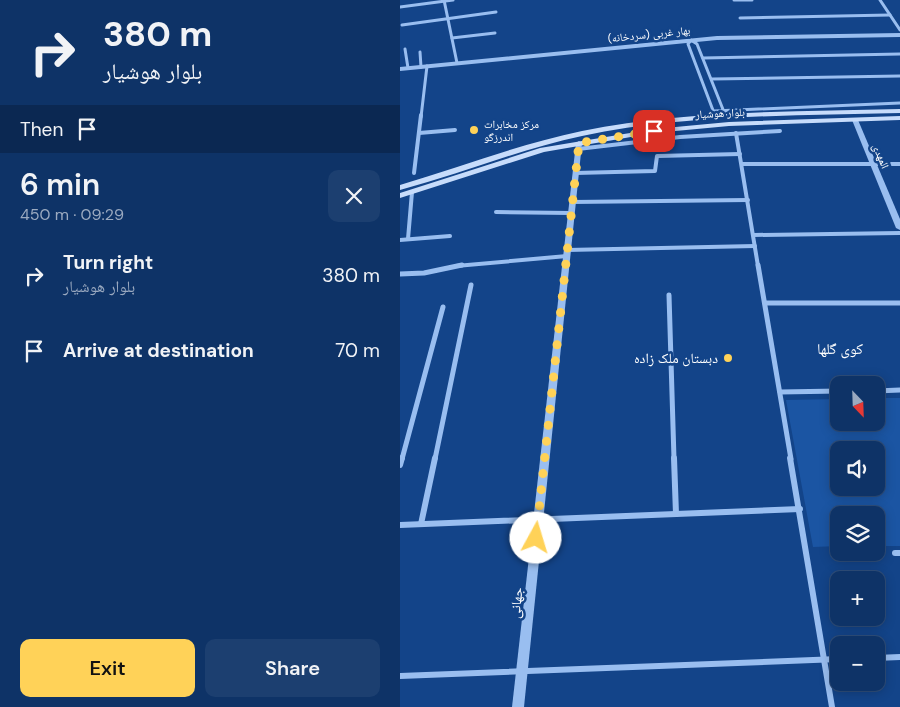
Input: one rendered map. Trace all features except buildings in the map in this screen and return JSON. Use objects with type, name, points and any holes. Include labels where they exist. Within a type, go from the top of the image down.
[{"type":"main road","name":"بلوار هوشیار","points":[[400,196],[416,188],[546,142],[650,124],[715,114],[900,111]]},
{"type":"main road","name":"بلوار هوشیار","points":[[445,178],[543,150],[578,146],[677,128],[729,124],[900,118]]},
{"type":"main road","name":"بلوار هوشیار","points":[[400,188],[416,188]]},
{"type":"street","points":[[400,6],[453,0]]},
{"type":"street","points":[[734,0],[752,0]]},
{"type":"street","points":[[880,0],[900,30]]},
{"type":"street","points":[[445,1],[457,63]]},
{"type":"street","points":[[402,25],[496,12]]},
{"type":"street","points":[[740,18],[890,15]]},
{"type":"street","points":[[452,38],[495,33]]},
{"type":"street","name":"بهار غربی (سردخانه)","points":[[400,69],[691,40],[900,35]]},
{"type":"street","points":[[715,114],[688,44],[691,40],[697,44],[725,114],[900,103]]},
{"type":"street","points":[[405,49],[408,68]]},
{"type":"street","points":[[414,173],[424,67],[420,52]]},
{"type":"street","points":[[703,58],[900,54]]},
{"type":"street","points":[[712,79],[900,76]]},
{"type":"street","name":"المهدی","points":[[855,120],[900,228]]},
{"type":"street","points":[[677,128],[680,137]]},
{"type":"street","points":[[419,133],[456,130]]},
{"type":"street","points":[[578,146],[780,131]]},
{"type":"street","points":[[736,133],[832,707]]},
{"type":"street","name":"جهانی","points":[[518,707],[578,146]]},
{"type":"street","points":[[576,173],[655,170],[657,156],[740,154]]},
{"type":"street","points":[[742,164],[900,164]]},
{"type":"street","points":[[408,239],[416,188]]},
{"type":"street","points":[[572,202],[748,200]]},
{"type":"street","points":[[496,212],[571,213]]},
{"type":"street","points":[[754,235],[900,233]]},
{"type":"street","points":[[400,240],[450,236]]},
{"type":"street","points":[[400,274],[424,273],[466,264],[567,253],[755,246]]},
{"type":"street","points":[[421,524],[472,285]]},
{"type":"street","points":[[669,295],[676,514]]},
{"type":"street","points":[[765,302],[900,303]]},
{"type":"street","points":[[400,465],[443,307]]},
{"type":"street","points":[[885,391],[900,390]]},
{"type":"street","points":[[780,392],[830,391]]},
{"type":"street","points":[[400,525],[800,509]]},
{"type":"street","points":[[885,658],[900,657]]},
{"type":"street","points":[[400,676],[830,660]]},
{"type":"shaded area","points":[[885,398],[900,398],[900,546],[885,546],[885,506],[830,506],[830,546],[813,547],[786,400],[830,399],[830,431],[885,431]]},
{"type":"place","name":"مرکز مخابرات اندرزگو","points":[[474,130]]},
{"type":"place","name":"دبستان ملک زاده","points":[[728,358]]},
{"type":"district","name":"کوی گلها","points":[[840,349]]},
{"type":"route","points":[[536,538],[579,143],[654,131]]}]
